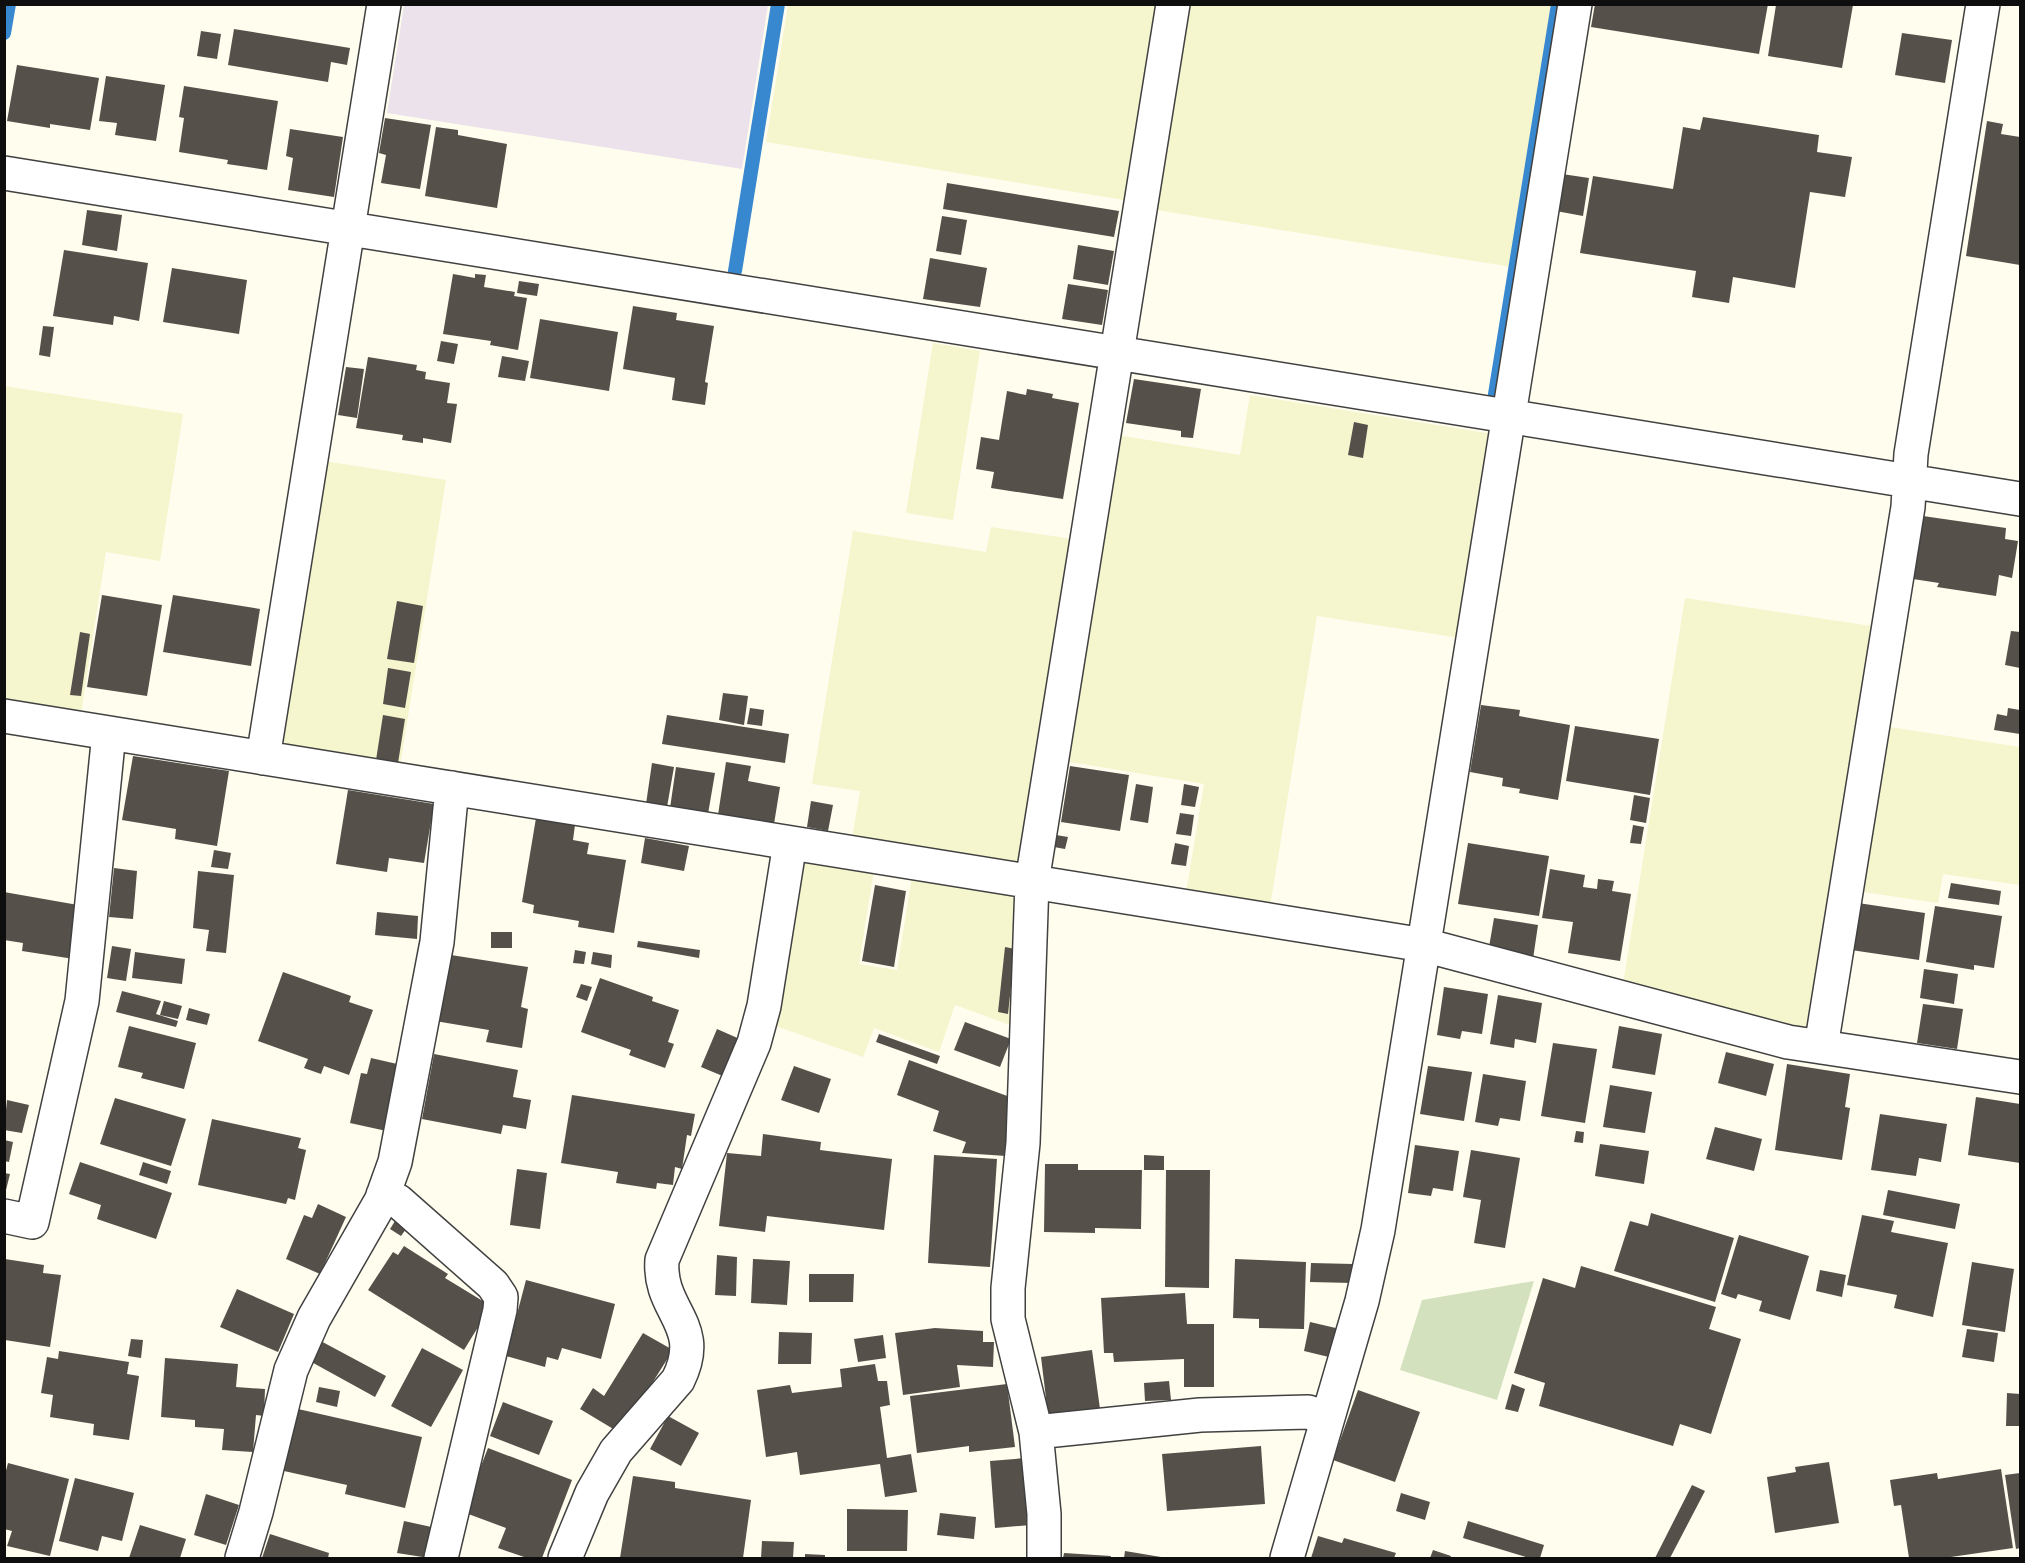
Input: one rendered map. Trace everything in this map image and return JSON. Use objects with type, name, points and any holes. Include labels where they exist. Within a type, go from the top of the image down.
[{"type":"street","points":[[263,758],[384,4]]},
{"type":"street","points":[[1044,1558],[1044,1514],[1036,1432],[1008,1319],[1008,1288],[1023,1143],[1032,882],[1173,4]]},
{"type":"street","points":[[1287,1558],[1362,1301],[1378,1230],[1575,4]]},
{"type":"street","points":[[1821,1047],[1906,519],[1912,442],[1983,4]]},
{"type":"street","points":[[4,173],[2020,499]]},
{"type":"street","points":[[4,716],[1424,945],[1788,1042],[2020,1077]]},
{"type":"street","points":[[4,1216],[33,1222],[82,1001],[109,733]]},
{"type":"street","points":[[242,1558],[256,1512],[291,1370],[314,1318],[361,1238],[382,1195],[398,1151],[431,981],[452,788]]},
{"type":"street","points":[[565,1558],[592,1493],[616,1451],[678,1380],[684,1367],[688,1352],[687,1338],[664,1288],[662,1260],[754,1043],[764,1006],[790,843]]},
{"type":"street","points":[[382,1195],[398,1201],[493,1285],[501,1297],[474,1426],[441,1558]]},
{"type":"street","points":[[1036,1432],[1200,1415],[1308,1412],[1327,1418]]},
{"type":"shaded area","points":[[404,5],[768,5],[742,169],[387,113]]},
{"type":"green space","points":[[788,5],[1155,5],[1124,200],[766,142]]},
{"type":"green space","points":[[1189,5],[1555,5],[1512,267],[1156,210]]},
{"type":"green space","points":[[933,343],[980,351],[953,520],[906,513]]},
{"type":"green space","points":[[4,386],[183,414],[160,561],[106,552],[81,714],[5,702]]},
{"type":"green space","points":[[1250,395],[1493,434],[1460,638],[1317,616],[1270,907],[1186,893],[1204,784],[1064,761],[1117,435],[1240,455]]},
{"type":"green space","points":[[324,461],[446,480],[400,766],[289,748],[280,736]]},
{"type":"green space","points":[[991,527],[1073,539],[1022,857],[1011,865],[852,839],[860,791],[812,784],[853,531],[986,552]]},
{"type":"green space","points":[[1685,598],[1878,627],[1814,1025],[1803,1032],[1623,984]]},
{"type":"green space","points":[[1883,726],[2020,747],[2020,885],[1943,874],[1938,903],[1856,891]]},
{"type":"green space","points":[[798,857],[874,870],[859,964],[897,970],[912,876],[1008,891],[1018,903],[1013,1026],[955,1005],[939,1052],[874,1028],[863,1057],[770,1024]]},
{"type":"green space","points":[[1534,1281],[1497,1400],[1400,1370],[1422,1300]]},
{"type":"building","points":[[1595,4],[1768,4],[1759,54],[1591,27]]},
{"type":"building","points":[[1776,5],[1853,5],[1842,68],[1768,56]]},
{"type":"building","points":[[234,29],[350,48],[347,65],[331,62],[328,82],[228,65]]},
{"type":"building","points":[[201,31],[221,34],[217,59],[197,56]]},
{"type":"building","points":[[1902,33],[1952,40],[1945,83],[1895,75]]},
{"type":"building","points":[[17,65],[99,78],[90,130],[50,124],[50,128],[7,121]]},
{"type":"building","points":[[106,76],[165,85],[156,141],[115,135],[117,123],[99,121]]},
{"type":"building","points":[[184,86],[278,101],[267,170],[227,164],[228,160],[179,152],[184,118],[179,117]]},
{"type":"building","points":[[1703,117],[1819,135],[1817,152],[1852,157],[1845,197],[1810,192],[1795,288],[1733,277],[1729,303],[1692,297],[1696,271],[1580,253],[1593,176],[1673,189],[1683,127],[1700,130]]},
{"type":"building","points":[[385,118],[431,125],[420,189],[381,183],[386,155],[379,153]]},
{"type":"building","points":[[1987,121],[2003,124],[2001,134],[2020,137],[2020,265],[1966,256]]},
{"type":"building","points":[[436,127],[458,130],[458,135],[507,144],[497,208],[425,196]]},
{"type":"building","points":[[290,129],[343,137],[334,197],[288,190],[293,158],[286,156]]},
{"type":"building","points":[[1562,174],[1589,178],[1583,216],[1556,211]]},
{"type":"building","points":[[947,183],[1119,211],[1114,237],[943,209]]},
{"type":"building","points":[[87,210],[122,215],[117,251],[82,245]]},
{"type":"building","points":[[942,216],[967,220],[961,255],[936,251]]},
{"type":"building","points":[[1078,245],[1114,251],[1108,285],[1073,279]]},
{"type":"building","points":[[64,250],[148,263],[139,321],[114,316],[113,325],[53,316]]},
{"type":"building","points":[[930,258],[987,268],[980,307],[923,299]]},
{"type":"building","points":[[172,268],[247,280],[239,334],[163,322]]},
{"type":"building","points":[[453,274],[475,278],[475,274],[486,275],[484,287],[515,292],[514,296],[527,298],[518,350],[490,345],[491,341],[443,334]]},
{"type":"building","points":[[519,281],[539,284],[537,296],[517,293]]},
{"type":"building","points":[[1068,284],[1108,290],[1102,325],[1062,319]]},
{"type":"building","points":[[633,306],[677,313],[676,320],[714,326],[705,382],[708,383],[705,405],[672,400],[675,378],[623,369]]},
{"type":"building","points":[[540,319],[618,332],[609,391],[530,378]]},
{"type":"building","points":[[43,326],[54,327],[50,357],[39,355]]},
{"type":"building","points":[[441,341],[458,344],[454,364],[437,361]]},
{"type":"building","points":[[502,356],[529,361],[525,381],[498,377]]},
{"type":"building","points":[[368,357],[417,365],[416,370],[426,372],[425,379],[450,383],[447,403],[457,404],[451,443],[423,438],[423,443],[402,440],[403,435],[356,428]]},
{"type":"building","points":[[346,367],[364,369],[357,418],[338,415]]},
{"type":"building","points":[[1134,379],[1201,389],[1193,438],[1181,437],[1181,431],[1126,423]]},
{"type":"building","points":[[1027,389],[1053,394],[1052,398],[1079,403],[1063,499],[991,488],[994,472],[976,469],[981,437],[999,440],[1007,391],[1026,395]]},
{"type":"building","points":[[1354,422],[1368,425],[1363,458],[1348,455]]},
{"type":"building","points":[[1923,516],[2006,528],[2005,539],[2018,541],[2012,578],[1999,575],[1996,596],[1937,587],[1939,583],[1913,579]]},
{"type":"building","points":[[102,595],[162,605],[147,696],[87,687]]},
{"type":"building","points":[[173,595],[260,609],[251,666],[163,652]]},
{"type":"building","points":[[397,601],[423,606],[414,663],[387,659]]},
{"type":"building","points":[[2011,631],[2020,632],[2020,668],[2005,665]]},
{"type":"building","points":[[80,632],[90,634],[81,696],[70,695]]},
{"type":"building","points":[[388,668],[411,672],[405,708],[383,704]]},
{"type":"building","points":[[723,693],[748,696],[744,725],[719,720]]},
{"type":"building","points":[[1481,705],[1520,710],[1519,716],[1570,725],[1558,800],[1519,793],[1520,789],[1502,786],[1503,778],[1470,772]]},
{"type":"building","points":[[750,708],[764,710],[762,726],[747,724]]},
{"type":"building","points":[[2008,708],[2020,710],[2020,734],[1994,730],[1997,714],[2007,716]]},
{"type":"building","points":[[383,715],[405,719],[398,763],[376,760]]},
{"type":"building","points":[[667,715],[789,734],[785,763],[662,744]]},
{"type":"building","points":[[1575,726],[1659,739],[1650,795],[1566,781]]},
{"type":"building","points":[[133,756],[229,771],[217,846],[175,839],[176,829],[122,820]]},
{"type":"building","points":[[726,762],[751,766],[748,781],[780,787],[774,824],[718,815]]},
{"type":"building","points":[[652,763],[674,767],[667,807],[646,804]]},
{"type":"building","points":[[1070,766],[1129,775],[1120,831],[1061,822]]},
{"type":"building","points":[[676,767],[715,773],[708,814],[670,808]]},
{"type":"building","points":[[1136,784],[1153,787],[1148,823],[1130,820]]},
{"type":"building","points":[[1184,784],[1199,787],[1195,807],[1181,805]]},
{"type":"building","points":[[348,790],[434,804],[424,863],[389,858],[387,872],[336,864]]},
{"type":"building","points":[[1634,795],[1650,798],[1646,823],[1630,820]]},
{"type":"building","points":[[811,801],[833,805],[828,831],[807,827]]},
{"type":"building","points":[[1180,813],[1194,815],[1191,836],[1176,834]]},
{"type":"building","points":[[536,818],[575,825],[573,840],[589,843],[587,854],[626,860],[614,933],[578,927],[579,921],[533,913],[534,905],[522,902]]},
{"type":"building","points":[[1633,825],[1644,827],[1641,844],[1630,843]]},
{"type":"building","points":[[1056,835],[1068,837],[1065,849],[1054,847]]},
{"type":"building","points":[[645,838],[689,846],[684,871],[641,863]]},
{"type":"building","points":[[1175,843],[1189,846],[1186,866],[1171,864]]},
{"type":"building","points":[[1468,843],[1549,856],[1539,916],[1458,904]]},
{"type":"building","points":[[214,850],[231,853],[228,869],[211,867]]},
{"type":"building","points":[[114,868],[137,871],[133,919],[109,917]]},
{"type":"building","points":[[1550,869],[1585,875],[1583,887],[1597,889],[1598,879],[1614,881],[1612,891],[1631,894],[1620,961],[1568,953],[1573,922],[1542,918]]},
{"type":"building","points":[[198,871],[234,875],[226,953],[206,951],[209,930],[193,928]]},
{"type":"building","points":[[1951,883],[2001,891],[1999,905],[1948,898]]},
{"type":"building","points":[[875,885],[906,891],[894,967],[862,961]]},
{"type":"building","points":[[4,892],[78,905],[74,959],[22,951],[23,943],[4,940]]},
{"type":"building","points":[[1858,903],[1925,913],[1919,960],[1851,950]]},
{"type":"building","points":[[1935,906],[2002,916],[1994,968],[1974,965],[1974,970],[1926,962]]},
{"type":"building","points":[[377,912],[418,916],[417,939],[375,935]]},
{"type":"building","points":[[1494,918],[1538,925],[1533,959],[1489,947]]},
{"type":"building","points":[[491,932],[512,932],[512,948],[491,948]]},
{"type":"building","points":[[638,941],[700,950],[699,958],[637,947]]},
{"type":"building","points":[[112,946],[131,949],[126,981],[107,978]]},
{"type":"building","points":[[1005,947],[1015,949],[1008,1014],[998,1012]]},
{"type":"building","points":[[575,950],[586,952],[584,964],[573,963]]},
{"type":"building","points":[[135,952],[185,959],[182,984],[132,978]]},
{"type":"building","points":[[593,952],[612,955],[611,968],[591,964]]},
{"type":"building","points":[[451,955],[528,967],[521,1007],[528,1009],[522,1048],[486,1042],[489,1030],[435,1021],[442,981],[447,982]]},
{"type":"building","points":[[1924,969],[1958,974],[1954,1004],[1920,998]]},
{"type":"building","points":[[283,972],[351,996],[349,1002],[373,1010],[349,1075],[324,1066],[321,1074],[304,1068],[308,1059],[258,1041]]},
{"type":"building","points":[[600,978],[653,997],[652,1001],[679,1010],[668,1042],[674,1044],[665,1068],[629,1055],[631,1050],[581,1032]]},
{"type":"building","points":[[581,984],[592,987],[587,1001],[576,997]]},
{"type":"building","points":[[1444,987],[1488,994],[1482,1034],[1462,1031],[1460,1039],[1437,1035]]},
{"type":"building","points":[[122,991],[161,1001],[156,1014],[178,1021],[176,1027],[116,1012]]},
{"type":"building","points":[[1498,995],[1542,1003],[1536,1043],[1515,1039],[1514,1048],[1490,1044]]},
{"type":"building","points":[[164,1001],[182,1006],[178,1019],[160,1015]]},
{"type":"building","points":[[1923,1004],[1963,1009],[1957,1049],[1917,1043]]},
{"type":"building","points":[[189,1008],[210,1014],[207,1025],[186,1020]]},
{"type":"building","points":[[965,1022],[1011,1039],[1000,1067],[954,1050]]},
{"type":"building","points":[[129,1026],[196,1043],[184,1089],[141,1078],[143,1073],[118,1067]]},
{"type":"building","points":[[1619,1026],[1662,1034],[1655,1075],[1612,1068]]},
{"type":"building","points":[[717,1029],[742,1040],[725,1077],[701,1067]]},
{"type":"building","points":[[879,1034],[940,1056],[937,1064],[876,1042]]},
{"type":"building","points":[[1553,1043],[1597,1049],[1585,1123],[1541,1116]]},
{"type":"building","points":[[1726,1052],[1774,1064],[1766,1096],[1718,1083]]},
{"type":"building","points":[[434,1054],[518,1070],[513,1097],[531,1100],[526,1129],[503,1125],[501,1134],[422,1119]]},
{"type":"building","points":[[371,1058],[406,1066],[391,1132],[350,1123],[361,1073],[367,1074]]},
{"type":"building","points":[[909,1060],[1010,1097],[1006,1156],[962,1153],[966,1142],[933,1131],[939,1111],[897,1095]]},
{"type":"building","points":[[1787,1064],[1850,1074],[1845,1107],[1850,1108],[1842,1160],[1775,1150]]},
{"type":"building","points":[[794,1066],[831,1079],[819,1113],[781,1100]]},
{"type":"building","points":[[1428,1066],[1472,1072],[1464,1121],[1420,1114]]},
{"type":"building","points":[[1483,1074],[1526,1081],[1520,1121],[1500,1118],[1498,1126],[1475,1122]]},
{"type":"building","points":[[1610,1085],[1652,1092],[1645,1133],[1603,1127]]},
{"type":"building","points":[[572,1095],[695,1114],[691,1136],[687,1135],[682,1169],[675,1167],[673,1185],[657,1183],[656,1189],[616,1183],[618,1172],[561,1163]]},
{"type":"building","points":[[1976,1097],[2020,1104],[2020,1163],[1968,1155]]},
{"type":"building","points":[[115,1098],[186,1119],[171,1166],[100,1144]]},
{"type":"building","points":[[7,1100],[29,1105],[22,1133],[4,1130]]},
{"type":"building","points":[[1880,1114],[1947,1124],[1941,1162],[1919,1158],[1916,1176],[1871,1170]]},
{"type":"building","points":[[212,1119],[301,1138],[298,1148],[306,1150],[295,1200],[288,1198],[286,1204],[198,1185]]},
{"type":"building","points":[[1715,1127],[1762,1139],[1754,1171],[1706,1159]]},
{"type":"building","points":[[1576,1131],[1584,1132],[1583,1143],[1574,1142]]},
{"type":"building","points":[[763,1134],[821,1142],[820,1150],[892,1159],[884,1230],[767,1216],[765,1232],[719,1226],[727,1153],[761,1156]]},
{"type":"building","points":[[4,1140],[13,1142],[9,1162],[4,1161]]},
{"type":"building","points":[[1600,1144],[1649,1151],[1644,1184],[1595,1176]]},
{"type":"building","points":[[1415,1145],[1459,1151],[1453,1191],[1433,1188],[1431,1196],[1408,1193]]},
{"type":"building","points":[[1471,1150],[1520,1158],[1505,1248],[1474,1243],[1481,1200],[1463,1197]]},
{"type":"building","points":[[934,1155],[997,1159],[990,1267],[928,1263]]},
{"type":"building","points":[[1144,1155],[1164,1156],[1164,1170],[1144,1170]]},
{"type":"building","points":[[80,1162],[172,1193],[156,1239],[97,1219],[101,1205],[69,1194]]},
{"type":"building","points":[[143,1162],[171,1171],[167,1184],[139,1175]]},
{"type":"building","points":[[1045,1164],[1078,1164],[1078,1170],[1142,1170],[1141,1229],[1095,1228],[1095,1233],[1044,1232]]},
{"type":"building","points":[[517,1169],[547,1173],[540,1229],[510,1225]]},
{"type":"building","points":[[1166,1170],[1210,1170],[1209,1288],[1165,1287]]},
{"type":"building","points":[[4,1173],[10,1174],[5,1194],[4,1193]]},
{"type":"building","points":[[1888,1190],[1960,1204],[1955,1229],[1883,1215]]},
{"type":"building","points":[[318,1204],[346,1217],[320,1274],[286,1259],[304,1215],[312,1218]]},
{"type":"building","points":[[1651,1213],[1734,1238],[1715,1302],[1614,1271],[1630,1221],[1648,1226]]},
{"type":"building","points":[[1862,1215],[1894,1221],[1891,1232],[1948,1243],[1933,1317],[1894,1308],[1897,1295],[1847,1285]]},
{"type":"building","points":[[395,1221],[406,1229],[401,1236],[390,1229]]},
{"type":"building","points":[[1739,1235],[1809,1256],[1790,1320],[1759,1311],[1762,1301],[1738,1294],[1736,1299],[1721,1294]]},
{"type":"building","points":[[404,1246],[448,1274],[445,1278],[491,1306],[464,1350],[368,1290],[393,1252],[398,1255]]},
{"type":"building","points":[[717,1255],[737,1257],[736,1296],[715,1295]]},
{"type":"building","points":[[5,1259],[44,1265],[43,1273],[61,1275],[50,1347],[5,1340]]},
{"type":"building","points":[[753,1259],[790,1261],[787,1305],[751,1303]]},
{"type":"building","points":[[1235,1259],[1306,1262],[1304,1329],[1259,1328],[1259,1319],[1233,1318]]},
{"type":"building","points":[[1972,1262],[2014,1269],[2005,1332],[1962,1325]]},
{"type":"building","points":[[1311,1263],[1353,1264],[1352,1283],[1310,1282]]},
{"type":"building","points":[[1581,1266],[1716,1307],[1709,1329],[1741,1339],[1711,1434],[1680,1424],[1673,1446],[1539,1406],[1545,1383],[1514,1373],[1543,1278],[1575,1288]]},
{"type":"building","points":[[1820,1270],[1846,1275],[1842,1297],[1816,1291]]},
{"type":"building","points":[[809,1274],[854,1274],[853,1302],[809,1302]]},
{"type":"building","points":[[526,1280],[615,1304],[601,1359],[562,1348],[558,1360],[547,1357],[545,1367],[506,1356]]},
{"type":"building","points":[[237,1289],[294,1314],[278,1352],[220,1327]]},
{"type":"building","points":[[1185,1293],[1187,1324],[1214,1324],[1214,1387],[1184,1387],[1184,1359],[1114,1362],[1113,1353],[1104,1353],[1101,1298]]},
{"type":"building","points":[[1310,1322],[1340,1329],[1333,1358],[1304,1351]]},
{"type":"building","points":[[935,1328],[983,1331],[983,1342],[994,1342],[993,1367],[957,1365],[960,1387],[903,1395],[895,1333]]},
{"type":"building","points":[[1967,1329],[1998,1333],[1994,1362],[1962,1357]]},
{"type":"building","points":[[779,1332],[812,1333],[811,1364],[778,1364]]},
{"type":"building","points":[[643,1333],[673,1350],[639,1404],[615,1430],[580,1409],[593,1388],[604,1396]]},
{"type":"building","points":[[883,1335],[886,1358],[858,1362],[854,1339]]},
{"type":"building","points":[[131,1339],[143,1340],[141,1358],[128,1356]]},
{"type":"building","points":[[317,1339],[386,1376],[375,1397],[306,1359]]},
{"type":"building","points":[[422,1348],[463,1370],[431,1427],[391,1406]]},
{"type":"building","points":[[1092,1350],[1100,1409],[1048,1415],[1041,1357]]},
{"type":"building","points":[[59,1351],[129,1362],[127,1374],[139,1376],[129,1440],[93,1435],[94,1424],[50,1417],[53,1395],[41,1393],[47,1357],[58,1359]]},
{"type":"building","points":[[165,1358],[238,1364],[236,1387],[265,1389],[264,1416],[256,1415],[253,1452],[222,1450],[224,1429],[195,1427],[195,1420],[161,1417]]},
{"type":"building","points":[[875,1364],[878,1381],[887,1381],[890,1405],[880,1407],[887,1458],[911,1454],[917,1492],[885,1497],[880,1464],[800,1475],[797,1452],[766,1457],[757,1390],[790,1385],[792,1393],[842,1387],[840,1369]]},
{"type":"building","points":[[1169,1381],[1171,1400],[1145,1401],[1144,1383]]},
{"type":"building","points":[[1007,1384],[1015,1447],[969,1452],[969,1446],[917,1453],[910,1396]]},
{"type":"building","points":[[1512,1384],[1525,1389],[1518,1412],[1505,1409]]},
{"type":"building","points":[[319,1387],[340,1391],[337,1407],[316,1402]]},
{"type":"building","points":[[1358,1390],[1420,1412],[1395,1482],[1333,1460]]},
{"type":"building","points":[[2007,1393],[2020,1394],[2020,1426],[2006,1426]]},
{"type":"building","points":[[503,1402],[553,1421],[539,1455],[490,1436]]},
{"type":"building","points":[[298,1409],[422,1437],[405,1508],[345,1494],[347,1485],[284,1471]]},
{"type":"building","points":[[668,1416],[699,1433],[681,1466],[650,1449]]},
{"type":"building","points":[[1261,1446],[1265,1504],[1167,1511],[1162,1454]]},
{"type":"building","points":[[488,1448],[572,1480],[542,1558],[527,1558],[498,1548],[506,1528],[463,1512]]},
{"type":"building","points":[[1026,1458],[1031,1525],[995,1528],[990,1461]]},
{"type":"building","points":[[1829,1462],[1839,1523],[1775,1533],[1767,1477],[1796,1472],[1795,1467]]},
{"type":"building","points":[[8,1463],[69,1479],[50,1556],[7,1546],[12,1531],[4,1529],[4,1478]]},
{"type":"building","points":[[2001,1469],[2013,1548],[1944,1558],[1909,1558],[1901,1505],[1894,1506],[1890,1480],[1937,1473],[1938,1479]]},
{"type":"building","points":[[2020,1473],[2020,1548],[2016,1549],[2005,1475]]},
{"type":"building","points":[[633,1476],[675,1482],[675,1488],[751,1500],[743,1558],[620,1558]]},
{"type":"building","points":[[75,1478],[134,1493],[122,1541],[102,1536],[98,1551],[59,1541]]},
{"type":"building","points":[[1692,1485],[1705,1491],[1670,1558],[1655,1558]]},
{"type":"building","points":[[1401,1493],[1430,1502],[1425,1520],[1396,1511]]},
{"type":"building","points":[[206,1494],[239,1505],[226,1545],[194,1535]]},
{"type":"building","points":[[847,1509],[908,1510],[907,1551],[847,1551]]},
{"type":"building","points":[[940,1513],[976,1517],[974,1539],[937,1535]]},
{"type":"building","points":[[404,1521],[436,1528],[429,1558],[397,1553]]},
{"type":"building","points":[[1468,1521],[1544,1545],[1540,1558],[1529,1558],[1463,1538]]},
{"type":"building","points":[[140,1525],[186,1539],[180,1558],[129,1558]]},
{"type":"building","points":[[270,1534],[329,1553],[328,1558],[262,1558]]},
{"type":"building","points":[[1318,1536],[1342,1543],[1344,1538],[1396,1553],[1394,1558],[1311,1558]]},
{"type":"building","points":[[762,1541],[794,1542],[793,1558],[761,1558]]},
{"type":"building","points":[[1433,1550],[1451,1556],[1450,1558],[1430,1558]]},
{"type":"building","points":[[1125,1551],[1161,1557],[1161,1558],[1124,1558]]},
{"type":"building","points":[[1064,1553],[1111,1556],[1110,1558],[1063,1558]]},
{"type":"building","points":[[805,1554],[825,1555],[825,1558],[805,1558]]},
{"type":"waterway","points":[[4,33],[9,4]]},
{"type":"waterway","points":[[735,271],[778,4]]},
{"type":"waterway","points":[[1495,394],[1558,4]]}]
